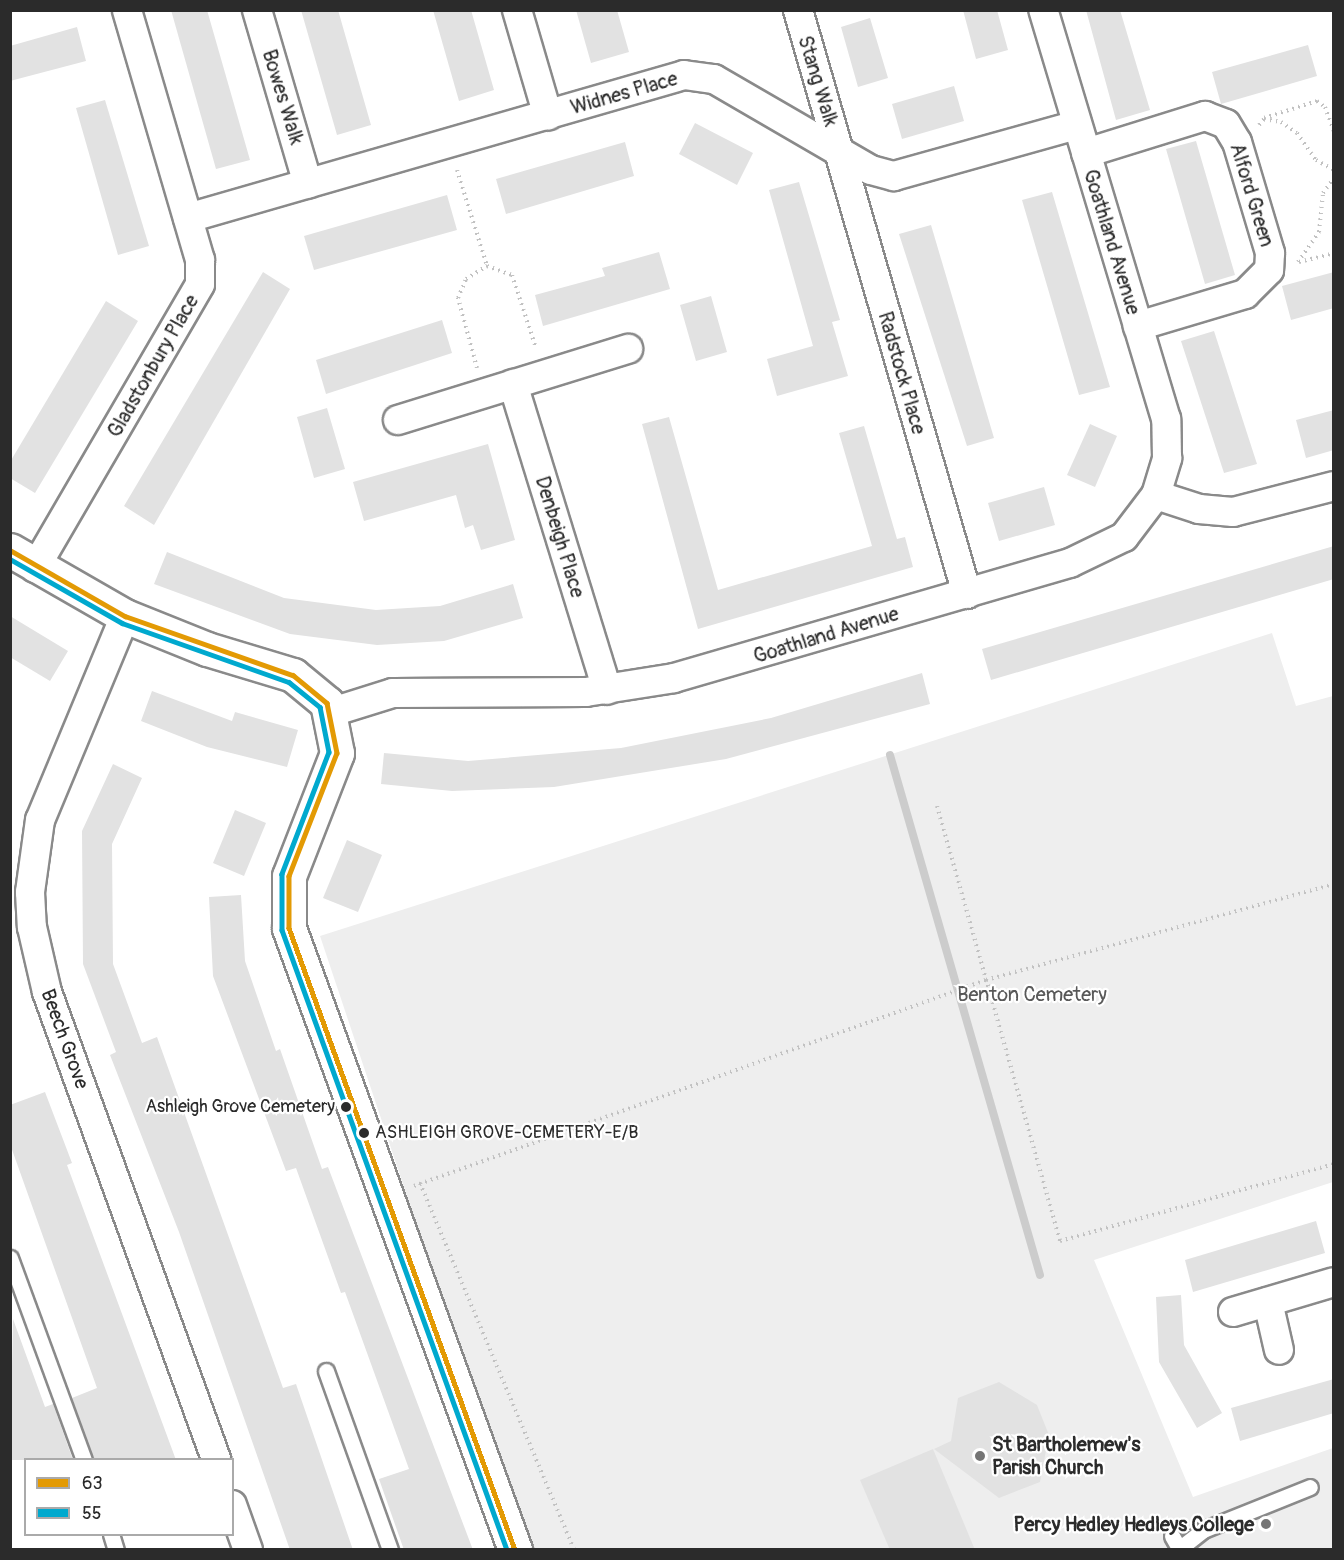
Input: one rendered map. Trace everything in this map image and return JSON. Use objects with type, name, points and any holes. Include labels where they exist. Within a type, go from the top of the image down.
[{"type":"street","name":"Gladstonbury Place","points":[[23,559],[197,293],[200,260],[127,10]]},
{"type":"street","name":"Bowes Walk","points":[[257,10],[308,184]]},
{"type":"street","points":[[517,10],[548,116]]},
{"type":"street","name":"Stang Walk","points":[[798,10],[839,151]]},
{"type":"street","name":"Goathland Avenue","points":[[332,712],[393,693],[607,690],[711,669],[967,594],[1108,547],[1136,524],[1156,495],[1168,440],[1138,326],[1043,10]]},
{"type":"street","name":"Widnes Place","points":[[188,218],[450,145],[684,75],[705,76],[883,175],[907,176],[1077,125]]},
{"type":"street","name":"Alford Green","points":[[1086,153],[1205,116],[1226,124],[1237,142],[1270,253],[1283,267],[1245,294],[1138,326]]},
{"type":"street","name":"Radstock Place","points":[[839,151],[967,594]]},
{"type":"street","points":[[398,420],[628,349]]},
{"type":"street","name":"Denbeigh Place","points":[[513,384],[607,690]]},
{"type":"street","points":[[1156,495],[1198,509],[1233,512],[1334,486]]},
{"type":"street","points":[[23,559],[125,616],[207,649],[293,675],[319,691],[332,712],[337,753],[289,876],[287,912],[515,1550]]},
{"type":"street","name":"Beech Grove","points":[[125,616],[40,820],[30,892],[32,927],[47,992],[215,1458]]},
{"type":"street","points":[[1233,1312],[1334,1282]]},
{"type":"street","points":[[1268,1302],[1279,1350]]},
{"type":"street","points":[[234,1511],[248,1550]]},
{"type":"lane","points":[[10,1258],[83,1458]]},
{"type":"lane","points":[[326,1371],[390,1550]]},
{"type":"lane","points":[[1177,1545],[1203,1530],[1310,1487]]},
{"type":"path","points":[[1237,142],[1264,119],[1317,102],[1325,107],[1334,132]]},
{"type":"path","points":[[1264,119],[1290,127],[1316,160],[1334,170]]},
{"type":"path","points":[[450,145],[487,266]]},
{"type":"path","points":[[1283,267],[1317,238],[1323,193],[1334,178]]},
{"type":"path","points":[[1283,267],[1334,253]]},
{"type":"path","points":[[484,392],[458,298],[466,279],[487,266],[502,268],[516,282],[544,375]]},
{"type":"path","points":[[937,806],[1060,1241],[1334,1164]]},
{"type":"path","points":[[389,1197],[986,980],[1334,884]]},
{"type":"path","points":[[420,1184],[574,1550]]},
{"type":"shaded area","name":"Benton Cemetery","points":[[1272,633],[1296,706],[1333,696],[1333,1182],[1094,1260],[1193,1497],[1333,1448],[1333,1549],[525,1549],[320,936]]},
{"type":"building","points":[[171,10],[207,10],[250,160],[216,169]]},
{"type":"building","points":[[301,10],[338,10],[371,125],[337,135]]},
{"type":"building","points":[[433,10],[471,10],[494,90],[459,101]]},
{"type":"building","points":[[576,10],[617,10],[629,52],[591,63]]},
{"type":"building","points":[[963,10],[997,10],[1008,50],[976,59]]},
{"type":"building","points":[[1086,10],[1120,10],[1150,110],[1116,120]]},
{"type":"building","points":[[870,18],[888,78],[858,87],[841,27]]},
{"type":"building","points":[[77,27],[86,61],[10,81],[10,46]]},
{"type":"building","points":[[1308,45],[1317,76],[1221,104],[1212,72]]},
{"type":"building","points":[[954,86],[964,121],[902,139],[892,104]]},
{"type":"building","points":[[105,100],[149,246],[118,255],[76,108]]},
{"type":"building","points":[[695,123],[753,153],[737,185],[679,154]]},
{"type":"building","points":[[1196,141],[1235,275],[1205,284],[1166,149]]},
{"type":"building","points":[[625,142],[634,176],[506,214],[496,179]]},
{"type":"building","points":[[799,182],[840,320],[832,322],[848,376],[777,396],[767,359],[813,346],[769,190]]},
{"type":"building","points":[[1052,192],[1110,387],[1079,395],[1022,200]]},
{"type":"building","points":[[447,195],[457,230],[314,270],[304,236]]},
{"type":"building","points":[[931,225],[994,438],[967,446],[899,234]]},
{"type":"building","points":[[659,252],[670,289],[543,326],[535,295],[605,276],[602,268]]},
{"type":"building","points":[[263,272],[290,289],[154,525],[124,506]]},
{"type":"building","points":[[1334,272],[1334,308],[1291,320],[1282,286]]},
{"type":"building","points":[[711,296],[727,352],[696,361],[680,305]]},
{"type":"building","points":[[106,301],[138,321],[35,493],[10,478],[10,462]]},
{"type":"building","points":[[442,320],[452,353],[326,394],[316,360]]},
{"type":"building","points":[[1214,331],[1257,464],[1224,473],[1181,341]]},
{"type":"building","points":[[327,408],[345,469],[314,478],[297,417]]},
{"type":"building","points":[[1334,410],[1334,450],[1306,458],[1296,420]]},
{"type":"building","points":[[669,417],[718,590],[872,546],[839,433],[864,426],[897,539],[905,537],[913,567],[698,629],[642,424]]},
{"type":"building","points":[[1090,424],[1117,436],[1095,487],[1067,475]]},
{"type":"building","points":[[488,444],[515,540],[481,550],[473,525],[465,528],[456,495],[364,521],[353,482]]},
{"type":"building","points":[[1044,487],[1055,525],[999,541],[988,503]]},
{"type":"building","points":[[1334,546],[1334,579],[991,680],[982,649]]},
{"type":"building","points":[[167,552],[284,598],[376,610],[440,606],[513,584],[523,618],[444,641],[377,645],[290,634],[154,584]]},
{"type":"building","points":[[10,616],[68,651],[50,681],[10,657]]},
{"type":"building","points":[[922,673],[930,704],[726,759],[554,787],[452,791],[381,784],[384,753],[468,761],[621,748],[771,718]]},
{"type":"building","points":[[152,691],[232,721],[235,712],[298,730],[287,767],[207,747],[141,721]]},
{"type":"building","points":[[113,764],[142,778],[112,844],[113,964],[142,1043],[157,1037],[283,1388],[296,1384],[353,1550],[290,1550],[179,1232],[110,1055],[116,1052],[83,964],[82,831]]},
{"type":"building","points":[[235,810],[266,823],[244,876],[213,863]]},
{"type":"building","points":[[347,840],[382,855],[358,912],[323,898]]},
{"type":"building","points":[[241,895],[245,961],[276,1051],[280,1049],[322,1169],[328,1167],[473,1550],[404,1550],[379,1479],[409,1469],[345,1292],[341,1293],[296,1168],[286,1171],[213,976],[209,897]]},
{"type":"building","points":[[45,1092],[72,1163],[67,1165],[175,1458],[92,1458],[72,1398],[97,1388],[10,1144],[10,1105]]},
{"type":"building","points":[[1316,1221],[1325,1253],[1193,1292],[1185,1260]]},
{"type":"building","points":[[1181,1295],[1184,1345],[1222,1413],[1197,1428],[1159,1362],[1156,1297]]},
{"type":"building","points":[[13,1319],[45,1407],[53,1404],[72,1458],[10,1460]]},
{"type":"building","points":[[1334,1379],[1334,1413],[1240,1441],[1231,1408]]},
{"type":"building","points":[[999,1382],[1037,1405],[1049,1435],[1040,1482],[999,1498],[934,1449],[951,1441],[958,1398]]},
{"type":"building","points":[[933,1449],[975,1550],[890,1550],[860,1480]]},
{"type":"waterway","points":[[890,755],[1040,1275]]},
{"type":"transit line","name":"63","points":[[10,550],[125,616],[293,675],[327,703],[337,753],[289,876],[289,928],[515,1550]]},
{"type":"transit line","name":"55","points":[[10,559],[122,623],[289,682],[320,707],[329,752],[282,874],[282,930],[507,1550]]},
{"type":"place","name":"Ashleigh Grove Cemetery","points":[[346,1107]]},
{"type":"place","name":"ASHLEIGH GROVE-CEMETERY-E/B","points":[[364,1133]]},
{"type":"place","name":"St Bartholemew's Parish Church","points":[[980,1456]]},
{"type":"place","name":"Percy Hedley Hedleys College","points":[[1266,1524]]}]
